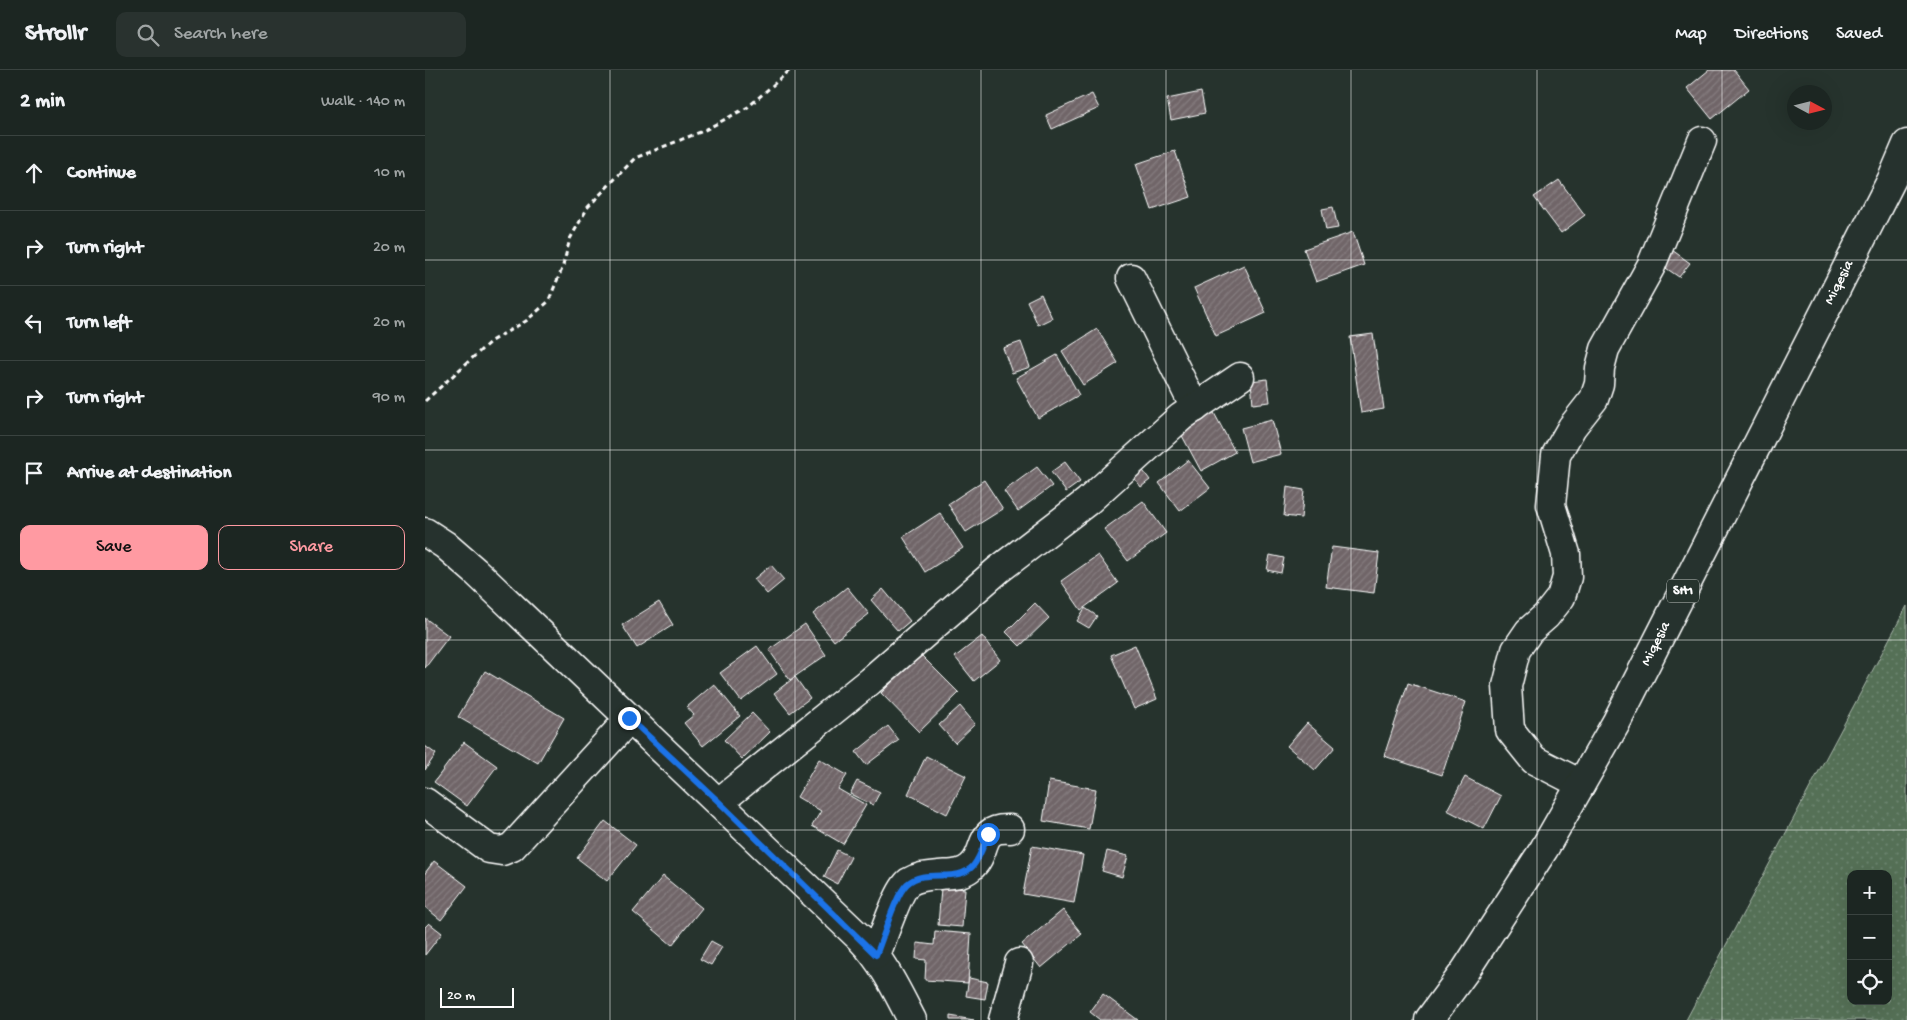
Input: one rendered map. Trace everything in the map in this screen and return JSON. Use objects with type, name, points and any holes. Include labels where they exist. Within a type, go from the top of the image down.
[{"type":"street","points":[[1581,784],[1534,760],[1509,730],[1507,686],[1516,650],[1529,632],[1546,616],[1561,597],[1567,577],[1566,554],[1551,505],[1557,455],[1572,427],[1594,399],[1599,384],[1605,349],[1651,266],[1702,142]]},
{"type":"street","name":"Miqesia","points":[[1429,1020],[1465,972],[1534,865],[1620,714],[1893,177],[1907,144]]},
{"type":"street","points":[[1131,278],[1195,408]]},
{"type":"street","points":[[719,802],[870,681],[998,570],[1088,501],[1181,417],[1240,377]]},
{"type":"street","points":[[425,532],[445,545],[475,571],[719,802],[876,955],[890,976],[912,1020]]},
{"type":"street","points":[[425,802],[489,849],[502,851],[511,847],[629,718]]},
{"type":"street","points":[[876,955],[900,895],[907,883],[921,876],[963,873],[973,865],[988,834],[998,828],[1010,828]]},
{"type":"street","points":[[1003,1020],[1019,963]]},
{"type":"path","points":[[425,401],[491,341],[525,321],[548,302],[562,269],[570,240],[587,207],[635,158],[703,131],[748,107],[789,70]]},
{"type":"green space","points":[[1907,606],[1907,1020],[1686,1020]]},
{"type":"building","points":[[1709,70],[1734,70],[1749,89],[1712,119],[1687,88]]},
{"type":"building","points":[[1201,92],[1205,113],[1171,120],[1167,99]]},
{"type":"building","points":[[1092,94],[1099,108],[1052,129],[1046,115]]},
{"type":"building","points":[[1175,151],[1191,197],[1152,210],[1136,164]]},
{"type":"building","points":[[1559,180],[1585,215],[1561,233],[1534,197]]},
{"type":"building","points":[[1333,207],[1338,228],[1326,230],[1322,209]]},
{"type":"building","points":[[1353,232],[1364,265],[1316,282],[1304,249]]},
{"type":"building","points":[[1665,245],[1690,263],[1679,277],[1654,260]]},
{"type":"building","points":[[1244,265],[1266,313],[1216,336],[1194,288]]},
{"type":"building","points":[[1041,294],[1052,318],[1038,325],[1027,301]]},
{"type":"building","points":[[1097,329],[1118,363],[1083,385],[1062,351]]},
{"type":"building","points":[[1373,334],[1384,409],[1361,413],[1350,337]]},
{"type":"building","points":[[1021,342],[1030,367],[1012,373],[1003,348]]},
{"type":"building","points":[[1057,355],[1079,395],[1038,418],[1016,378]]},
{"type":"building","points":[[1267,379],[1270,402],[1253,404],[1251,381]]},
{"type":"building","points":[[1213,411],[1235,452],[1201,471],[1179,430]]},
{"type":"building","points":[[1272,420],[1281,454],[1250,462],[1241,428]]},
{"type":"building","points":[[1188,460],[1210,488],[1180,511],[1159,483]]},
{"type":"building","points":[[1065,462],[1080,482],[1066,492],[1051,472]]},
{"type":"building","points":[[1138,464],[1150,480],[1141,487],[1129,471]]},
{"type":"building","points":[[1037,467],[1052,486],[1018,511],[1004,491]]},
{"type":"building","points":[[984,480],[1003,509],[966,532],[948,504]]},
{"type":"building","points":[[1287,487],[1304,490],[1301,518],[1284,516]]},
{"type":"building","points":[[1143,501],[1166,533],[1128,561],[1104,529]]},
{"type":"building","points":[[940,513],[963,548],[925,572],[903,537]]},
{"type":"building","points":[[1332,547],[1379,553],[1374,593],[1326,587]]},
{"type":"building","points":[[1098,555],[1118,583],[1081,610],[1061,581]]},
{"type":"building","points":[[1270,555],[1284,558],[1281,573],[1267,570]]},
{"type":"building","points":[[771,565],[784,580],[767,594],[754,579]]},
{"type":"building","points":[[847,587],[869,614],[834,641],[813,614]]},
{"type":"building","points":[[883,589],[910,621],[898,631],[871,600]]},
{"type":"building","points":[[659,602],[673,625],[637,648],[622,625]]},
{"type":"building","points":[[1035,603],[1049,618],[1020,646],[1006,632]]},
{"type":"building","points":[[1085,608],[1097,616],[1089,628],[1077,621]]},
{"type":"building","points":[[425,618],[449,636],[425,668]]},
{"type":"building","points":[[805,624],[826,655],[790,680],[769,650]]},
{"type":"building","points":[[982,636],[1000,660],[974,681],[955,657]]},
{"type":"building","points":[[1135,645],[1157,699],[1134,709],[1111,655]]},
{"type":"building","points":[[757,646],[777,674],[741,701],[720,673]]},
{"type":"building","points":[[920,654],[959,693],[919,732],[881,693]]},
{"type":"building","points":[[485,671],[564,718],[538,763],[458,717]]},
{"type":"building","points":[[795,677],[810,698],[790,713],[774,693]]},
{"type":"building","points":[[1408,683],[1466,702],[1442,775],[1384,756]]},
{"type":"building","points":[[714,684],[740,716],[703,746],[684,723],[694,715],[687,707]]},
{"type":"building","points":[[960,706],[975,724],[955,743],[939,725]]},
{"type":"building","points":[[752,713],[770,732],[742,759],[724,740]]},
{"type":"building","points":[[1307,723],[1335,747],[1315,770],[1287,746]]},
{"type":"building","points":[[888,726],[899,740],[866,765],[856,752]]},
{"type":"building","points":[[464,742],[497,766],[467,806],[434,782]]},
{"type":"building","points":[[425,746],[436,754],[425,770]]},
{"type":"building","points":[[926,756],[966,776],[947,814],[908,794]]},
{"type":"building","points":[[819,759],[847,775],[838,789],[866,805],[843,844],[812,826],[821,811],[797,797]]},
{"type":"building","points":[[1465,777],[1501,796],[1484,829],[1447,810]]},
{"type":"building","points":[[857,781],[880,792],[873,805],[850,794]]},
{"type":"building","points":[[1049,781],[1096,789],[1089,829],[1043,821]]},
{"type":"building","points":[[605,821],[636,845],[607,881],[577,858]]},
{"type":"building","points":[[1032,846],[1083,855],[1074,903],[1023,894]]},
{"type":"building","points":[[837,850],[851,857],[837,884],[824,877]]},
{"type":"building","points":[[1107,851],[1128,856],[1122,877],[1102,871]]},
{"type":"building","points":[[434,861],[467,886],[441,920],[425,907],[425,873]]},
{"type":"building","points":[[663,876],[702,908],[672,945],[633,912]]},
{"type":"building","points":[[942,876],[956,877],[955,888],[965,889],[962,927],[938,925]]},
{"type":"building","points":[[1063,910],[1082,934],[1041,968],[1022,944]]},
{"type":"building","points":[[429,923],[442,933],[425,955],[425,927]]},
{"type":"building","points":[[935,931],[971,934],[968,983],[925,980],[926,960],[916,959],[917,943],[934,945]]},
{"type":"building","points":[[711,941],[722,947],[711,965],[700,959]]},
{"type":"building","points":[[969,978],[988,982],[985,999],[966,996]]},
{"type":"building","points":[[1103,994],[1138,1020],[1100,1020],[1090,1012]]},
{"type":"building","points":[[950,1016],[974,1020],[950,1020]]},
{"type":"route","points":[[629,718],[719,802],[876,955],[900,895],[907,883],[921,876],[963,873],[973,865],[988,834]]}]
